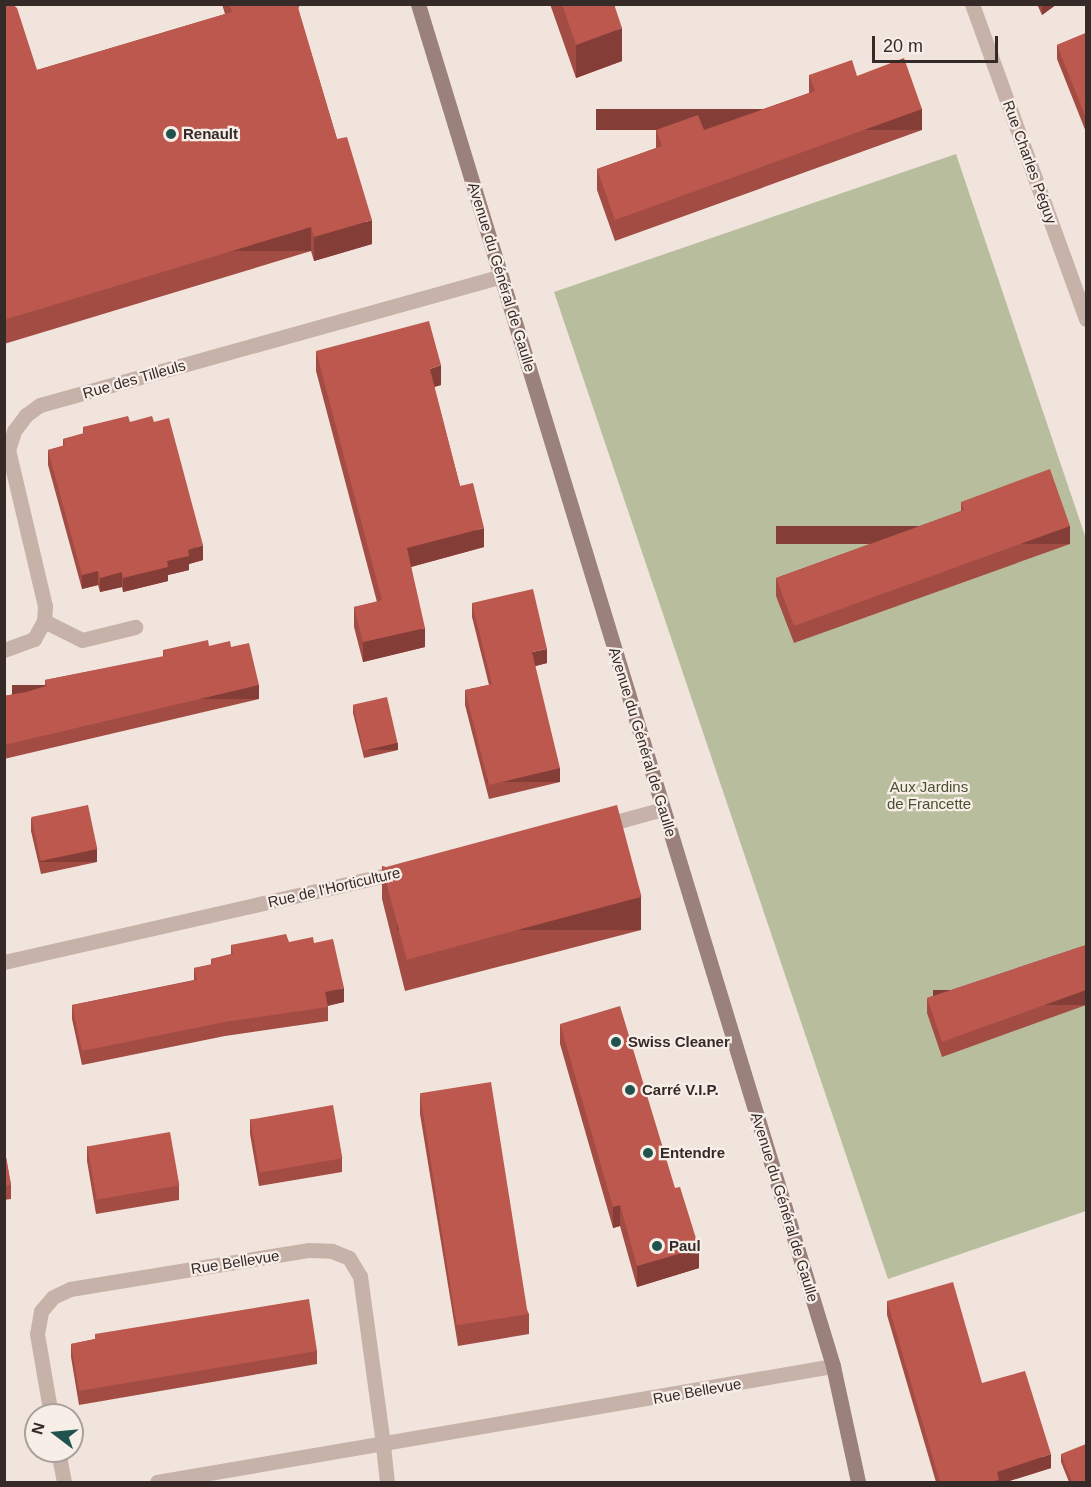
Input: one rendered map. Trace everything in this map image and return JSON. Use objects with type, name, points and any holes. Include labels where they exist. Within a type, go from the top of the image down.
[{"type":"main road","name":"Avenue du Général de Gaulle","points":[[418,4],[832,1366],[858,1482]]},
{"type":"street","name":"Rue Charles Péguy","points":[[972,4],[1086,320]]},
{"type":"street","name":"Rue des Tilleuls","points":[[44,621],[45,606],[8,450],[14,431],[26,415],[40,405],[501,276]]},
{"type":"street","points":[[4,650],[34,639],[44,621],[82,640],[135,627]]},
{"type":"street","points":[[583,830],[663,809]]},
{"type":"street","name":"Rue de l'Horticulture","points":[[4,962],[421,867]]},
{"type":"street","name":"Rue Bellevue","points":[[49,1403],[37,1334],[41,1311],[53,1297],[82,1287],[308,1250],[332,1251],[349,1258],[360,1276],[383,1445]]},
{"type":"street","name":"Rue Bellevue","points":[[157,1482],[383,1445],[832,1366]]},
{"type":"street","points":[[383,1445],[387,1482]]},
{"type":"street","points":[[60,1463],[64,1482]]},
{"type":"green space","name":"Aux Jardins de Francette","points":[[956,154],[1086,539],[1086,1211],[888,1279],[554,292]]},
{"type":"building","points":[[4,4],[12,4],[17,8],[37,70],[232,12],[229,4],[297,4],[337,139],[347,137],[372,220],[314,237],[311,227],[4,320]]},
{"type":"building","points":[[562,4],[614,4],[622,28],[576,45]]},
{"type":"building","points":[[1086,33],[1086,118],[1057,45]]},
{"type":"building","points":[[904,58],[922,109],[615,220],[597,169],[662,146],[656,130],[698,115],[704,130],[815,91],[809,75],[852,60],[857,76]]},
{"type":"building","points":[[429,321],[441,365],[430,369],[460,486],[473,483],[484,528],[407,548],[425,628],[363,642],[354,607],[382,600],[316,351]]},
{"type":"building","points":[[128,416],[130,422],[152,416],[154,422],[169,418],[203,545],[188,550],[189,556],[167,561],[168,567],[123,578],[122,572],[100,578],[98,571],[82,575],[48,450],[65,445],[63,439],[84,433],[83,427]]},
{"type":"building","points":[[1050,469],[1070,526],[794,626],[776,578],[964,510],[961,502]]},
{"type":"building","points":[[533,589],[547,649],[532,652],[560,768],[489,785],[465,690],[492,684],[472,603]]},
{"type":"building","points":[[208,640],[209,646],[230,641],[231,647],[249,643],[259,685],[4,745],[4,696],[46,686],[45,680],[164,656],[163,650]]},
{"type":"building","points":[[387,697],[398,743],[363,751],[353,705]]},
{"type":"building","points":[[88,805],[97,849],[41,861],[31,817]]},
{"type":"building","points":[[617,805],[642,897],[407,960],[382,868]]},
{"type":"building","points":[[286,934],[289,942],[313,937],[314,943],[333,939],[344,988],[325,992],[328,1007],[225,1022],[82,1051],[72,1005],[197,980],[194,968],[212,964],[211,959],[233,954],[231,945]]},
{"type":"building","points":[[1086,945],[1086,990],[942,1042],[927,998]]},
{"type":"building","points":[[620,1006],[675,1188],[680,1187],[699,1248],[637,1266],[620,1205],[613,1207],[560,1024]]},
{"type":"building","points":[[491,1082],[528,1314],[457,1325],[420,1093]]},
{"type":"building","points":[[333,1105],[342,1158],[260,1173],[250,1120]]},
{"type":"building","points":[[170,1132],[179,1185],[97,1200],[87,1147]]},
{"type":"building","points":[[4,1146],[11,1185],[4,1186]]},
{"type":"building","points":[[953,1282],[982,1383],[1025,1371],[1051,1454],[997,1472],[999,1480],[990,1482],[940,1482],[887,1301]]},
{"type":"building","points":[[309,1299],[317,1351],[79,1391],[71,1344],[95,1339],[95,1334]]},
{"type":"building","points":[[1086,1444],[1086,1482],[1072,1482],[1061,1454]]},
{"type":"place","name":"Renault","points":[[171,134]]},
{"type":"place","name":"Swiss Cleaner","points":[[616,1042]]},
{"type":"place","name":"Carré V.I.P.","points":[[630,1090]]},
{"type":"place","name":"Entendre","points":[[648,1153]]},
{"type":"place","name":"Paul","points":[[657,1246]]}]
